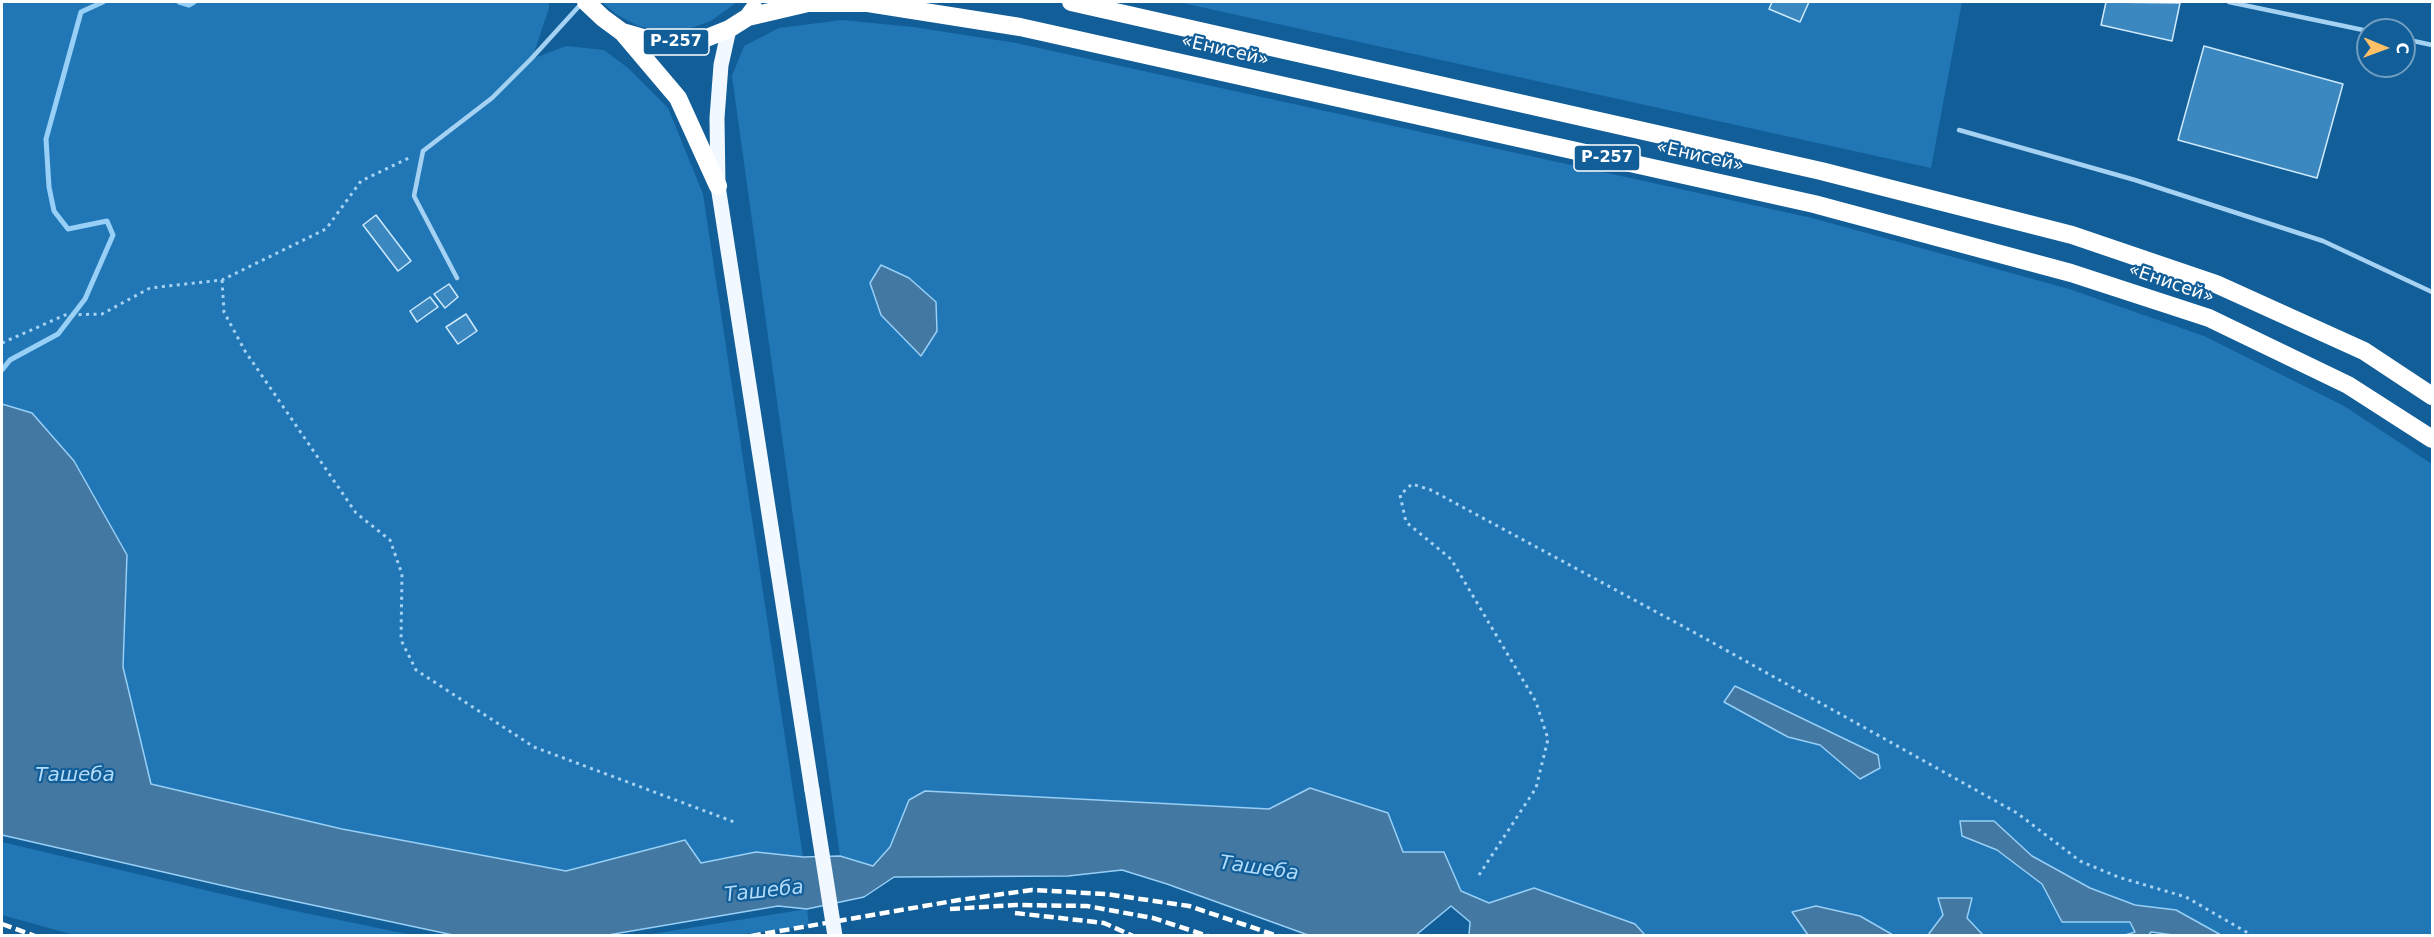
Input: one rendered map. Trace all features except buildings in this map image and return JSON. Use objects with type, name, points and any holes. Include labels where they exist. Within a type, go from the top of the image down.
[{"type":"highway","name":"«Енисей»","points":[[585,2],[622,32],[650,40],[670,42],[704,39],[729,29],[748,17],[760,2]]},
{"type":"highway","name":"«Енисей»","points":[[1071,2],[1821,171],[2072,235],[2216,284],[2364,351],[2433,396]]},
{"type":"highway","name":"«Енисей»","points":[[748,17],[808,3],[868,3],[1020,27],[1814,204],[2071,273],[2209,318],[2348,385],[2433,439]]},
{"type":"highway","points":[[622,32],[678,98],[718,186]]},
{"type":"main road","points":[[729,29],[721,64],[717,118],[718,186],[835,936]]},
{"type":"lane","points":[[457,278],[414,196],[423,151],[492,98],[585,2]]},
{"type":"lane","points":[[2229,2],[2356,28]]},
{"type":"lane","points":[[2416,41],[2433,45]]},
{"type":"lane","points":[[1959,130],[2135,180],[2323,241],[2433,292]]},
{"type":"path","points":[[2,344],[65,315],[102,314],[150,288],[222,280],[326,229],[361,181],[423,151]]},
{"type":"path","points":[[222,280],[224,312],[245,351],[356,513],[390,540],[402,574],[402,640],[416,670],[534,747],[737,823]]},
{"type":"path","points":[[1479,875],[1536,788],[1548,739],[1536,702],[1451,559],[1406,522],[1400,495],[1412,484],[1431,490],[1700,635],[2017,813],[2080,861],[2118,877],[2186,897],[2253,936]]},
{"type":"shaded area","points":[[2,2],[549,2],[532,59],[566,46],[604,50],[628,68],[668,108],[703,194],[803,857],[756,852],[700,863],[615,859],[566,871],[342,829],[151,784],[123,667],[127,555],[32,413],[2,404]]},
{"type":"shaded area","points":[[602,2],[737,2],[711,21],[688,29],[663,31],[638,26],[616,14]]},
{"type":"shaded area","points":[[1178,2],[1962,2],[1931,168]]},
{"type":"shaded area","points":[[842,20],[913,27],[1016,43],[1812,218],[2069,289],[2204,336],[2344,406],[2432,464],[2432,935],[2221,935],[2176,910],[2135,905],[2090,888],[2032,856],[1994,821],[1962,836],[1997,850],[2042,884],[2062,922],[2130,922],[2135,933],[2125,936],[1983,935],[1967,918],[1972,898],[1938,898],[1943,915],[1928,935],[1893,935],[1860,916],[1792,912],[1808,935],[1645,935],[1635,924],[1534,888],[1489,903],[1461,891],[1443,852],[1403,852],[1310,788],[1270,809],[925,791],[909,800],[890,847],[873,866],[840,856],[732,76],[744,46],[779,28]],"holes":[[[1735,686],[1880,768],[1859,779],[1820,745],[1788,737],[1725,702]]]},
{"type":"shaded area","points":[[2,842],[281,908],[412,935],[74,935],[2,915]]},
{"type":"shaded area","points":[[807,909],[809,926],[728,936],[646,935]]},
{"type":"water","points":[[881,265],[909,278],[936,302],[937,331],[921,356],[881,315],[870,283]]},
{"type":"water","name":"Ташеба","points":[[2,404],[32,413],[74,461],[127,555],[123,667],[151,784],[342,829],[566,871],[685,840],[701,863],[756,852],[803,857],[840,856],[873,866],[890,847],[909,800],[925,791],[1269,809],[1310,788],[1388,813],[1403,852],[1444,852],[1461,891],[1489,903],[1534,888],[1635,924],[1645,935],[1469,935],[1470,922],[1451,906],[1416,935],[1308,935],[1122,870],[1068,876],[894,877],[864,897],[807,909],[778,906],[608,935],[453,935],[2,835]]},
{"type":"water","points":[[1735,686],[1878,755],[1880,768],[1860,779],[1820,745],[1788,737],[1724,702]]},
{"type":"water","points":[[1960,821],[1994,821],[2032,856],[2090,888],[2135,905],[2176,910],[2221,935],[2173,935],[2151,932],[2149,935],[2125,935],[2135,932],[2130,922],[2062,922],[2042,884],[1997,850],[1962,836]]},
{"type":"water","points":[[1938,898],[1972,898],[1967,918],[1983,935],[1928,935],[1943,915]]},
{"type":"water","points":[[1816,906],[1860,916],[1893,935],[1808,935],[1792,912]]},
{"type":"waterway","points":[[2,370],[10,360],[58,334],[85,299],[113,235],[107,221],[68,229],[54,211],[49,187],[46,139],[81,12],[103,2]]},
{"type":"waterway","points":[[179,2],[189,5],[194,2]]},
{"type":"railway","points":[[751,936],[959,900],[1032,890],[1106,894],[1189,906],[1278,936]]},
{"type":"railway","points":[[950,909],[1016,905],[1087,906],[1153,918],[1208,936]]},
{"type":"railway","points":[[1015,913],[1104,923],[1133,936]]},
{"type":"railway","points":[[2,924],[35,936]]}]
